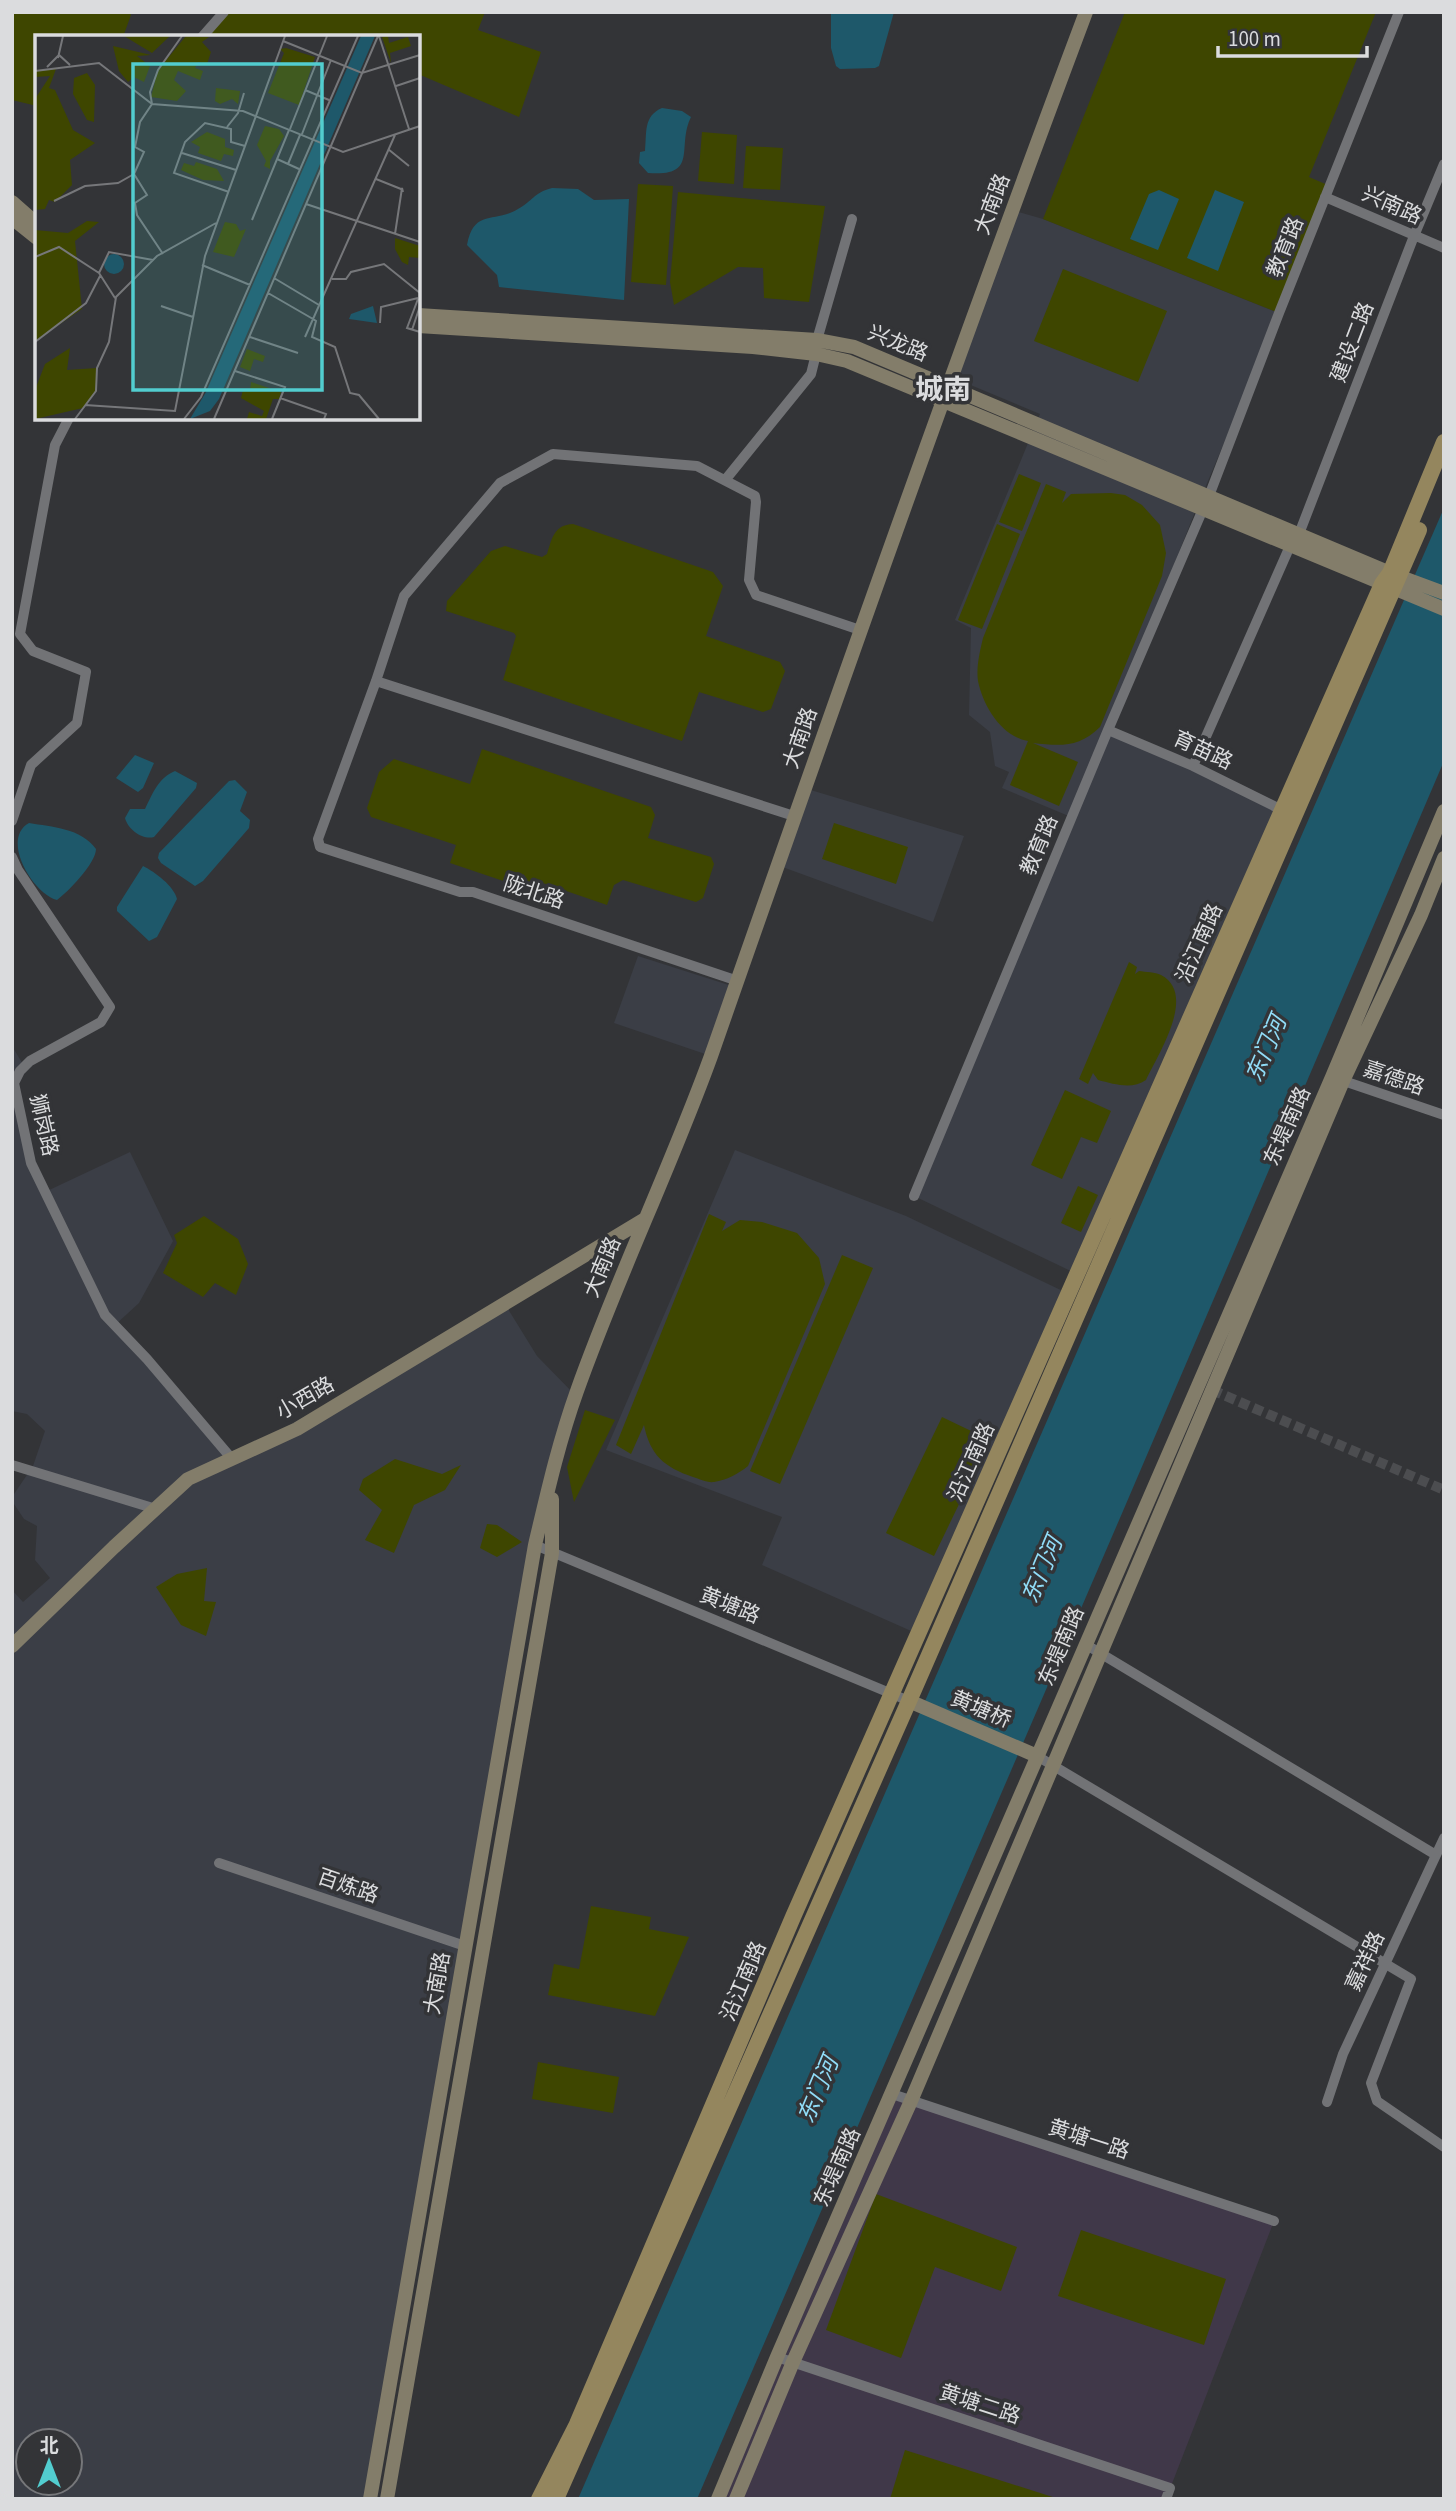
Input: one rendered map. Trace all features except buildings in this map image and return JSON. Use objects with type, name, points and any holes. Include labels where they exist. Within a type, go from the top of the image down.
[{"type":"main road","name":"大南路","points":[[370,2499],[465,1946],[536,1545],[551,1476],[575,1395],[601,1324],[687,1122],[998,246],[1086,12]]},
{"type":"main road","points":[[12,202],[35,222]]},
{"type":"main road","points":[[12,218],[35,236]]},
{"type":"main road","name":"兴龙路","points":[[420,315],[817,347],[944,401],[1206,503],[1396,583]]},
{"type":"main road","name":"兴龙路","points":[[420,326],[753,347],[853,347],[950,386],[1206,503]]},
{"type":"main road","name":"沿江南路","points":[[539,2499],[577,2424],[675,2190],[1280,809],[1396,583],[1444,442]]},
{"type":"main road","name":"沿江南路","points":[[556,2499],[909,1701],[1444,470]]},
{"type":"main road","points":[[1396,583],[1444,593]]},
{"type":"main road","points":[[1396,583],[1444,609]]},
{"type":"main road","name":"东堤南路","points":[[736,2499],[793,2362],[911,2101],[1100,1653],[1338,1079],[1444,811]]},
{"type":"main road","name":"东堤南路","points":[[718,2499],[1085,1644],[1338,1079],[1420,915],[1444,858]]},
{"type":"main road","name":"小西路","points":[[12,1646],[188,1479],[297,1429],[645,1219]]},
{"type":"main road","name":"大南路","points":[[387,2499],[552,1553],[551,1476]]},
{"type":"main road","name":"黄塘桥","points":[[909,1701],[1037,1756]]},
{"type":"street","points":[[204,35],[224,12]]},
{"type":"street","name":"教育路","points":[[914,1196],[1108,730],[1206,503],[1399,12]]},
{"type":"street","name":"建设二路","points":[[1193,766],[1294,540],[1444,164]]},
{"type":"street","name":"兴南路","points":[[1325,197],[1444,248]]},
{"type":"street","points":[[726,479],[811,374],[852,219]]},
{"type":"street","points":[[12,821],[31,765],[77,723],[86,672],[33,651],[20,634],[55,445],[68,420]]},
{"type":"street","points":[[794,817],[376,681],[404,596],[499,483],[553,454],[697,466],[726,479],[755,496],[749,580],[756,594],[860,630]]},
{"type":"street","name":"陇北路","points":[[376,681],[318,843],[320,847],[460,892],[473,892],[738,981]]},
{"type":"street","name":"育苗路","points":[[1108,730],[1193,766],[1280,809]]},
{"type":"street","name":"狮岗路","points":[[12,857],[110,1007],[101,1021],[30,1061],[20,1071],[14,1083],[31,1163],[105,1315],[147,1359],[232,1459]]},
{"type":"street","name":"嘉德路","points":[[1338,1079],[1444,1115]]},
{"type":"street","points":[[12,1465],[156,1508]]},
{"type":"street","name":"黄塘路","points":[[536,1545],[909,1701]]},
{"type":"street","points":[[1085,1644],[1436,1855]]},
{"type":"street","points":[[1037,1756],[1411,1979],[1371,2083],[1377,2101],[1444,2147]]},
{"type":"street","name":"嘉祥路","points":[[1327,2102],[1343,2054],[1444,1838]]},
{"type":"street","name":"百炼路","points":[[219,1863],[465,1946]]},
{"type":"street","name":"黄塘一路","points":[[892,2094],[1274,2221]]},
{"type":"street","name":"黄塘二路","points":[[777,2357],[1170,2488],[1166,2499]]},
{"type":"shaded area","points":[[1012,210],[1043,219],[1279,313],[1197,507],[1108,730],[1280,809],[1077,1274],[914,1196],[1071,817],[1002,788],[1009,772],[995,766],[990,732],[969,715],[971,628],[955,620],[1040,414],[949,376]]},
{"type":"shaded area","points":[[804,788],[964,836],[933,922],[777,865]]},
{"type":"shaded area","points":[[638,956],[735,987],[711,1056],[614,1023]]},
{"type":"shaded area","points":[[12,1046],[24,1066],[14,1083],[31,1163],[45,1192],[130,1152],[173,1241],[139,1303],[115,1325],[231,1458],[505,1304],[537,1356],[575,1395],[551,1476],[368,2499],[12,2499],[12,1590],[23,1602],[50,1578],[35,1560],[37,1526],[24,1519],[12,1501],[33,1466],[45,1431],[27,1414],[12,1411]]},
{"type":"shaded area","points":[[735,1150],[906,1216],[1069,1294],[918,1634],[762,1565],[782,1517],[606,1450]]},
{"type":"shaded area","points":[[892,2094],[1274,2221],[1166,2499],[718,2499]]},
{"type":"green space","points":[[12,12],[130,12],[124,35],[35,35],[35,106],[12,100]]},
{"type":"green space","points":[[224,12],[485,12],[478,30],[541,52],[519,117],[420,75],[420,35],[204,35]]},
{"type":"green space","points":[[1125,12],[1376,12],[1309,177],[1330,186],[1279,313],[1043,219]]},
{"type":"green space","points":[[702,132],[737,135],[734,184],[698,181]]},
{"type":"green space","points":[[746,146],[783,148],[780,190],[743,188]]},
{"type":"green space","points":[[638,184],[673,186],[666,285],[631,282]]},
{"type":"green space","points":[[678,192],[825,206],[809,302],[764,298],[763,268],[738,267],[674,305],[670,282]]},
{"type":"green space","points":[[1063,269],[1167,311],[1138,382],[1034,341]]},
{"type":"green space","points":[[1019,474],[1041,483],[1022,531],[999,522]]},
{"type":"green space","points":[[1046,484],[1066,492],[1062,503],[1071,494],[1125,495],[1142,505],[1160,525],[1166,553],[1162,576],[1100,727],[1084,739],[1069,744],[1033,743],[1078,762],[1059,806],[1010,785],[1028,741],[1010,733],[995,719],[984,700],[978,681],[983,638]]},
{"type":"green space","points":[[573,524],[713,572],[723,586],[706,636],[780,662],[785,671],[771,709],[763,712],[699,692],[682,741],[503,680],[516,636],[514,633],[446,611],[447,601],[491,551],[505,546],[542,557],[547,554],[552,538],[558,530]]},
{"type":"green space","points":[[997,524],[1020,534],[982,629],[958,620]]},
{"type":"green space","points":[[482,749],[651,807],[655,815],[648,838],[711,857],[714,864],[703,898],[696,902],[623,880],[614,885],[607,905],[540,882],[536,892],[450,863],[456,845],[371,817],[367,808],[379,772],[394,759],[470,784]]},
{"type":"green space","points":[[834,823],[908,847],[896,884],[822,859]]},
{"type":"green space","points":[[1129,962],[1137,967],[1135,974],[1139,971],[1156,973],[1171,984],[1176,996],[1172,1026],[1146,1080],[1135,1085],[1123,1085],[1098,1080],[1093,1073],[1088,1084],[1079,1079]]},
{"type":"green space","points":[[1065,1090],[1111,1111],[1097,1143],[1081,1137],[1062,1179],[1031,1165]]},
{"type":"green space","points":[[1078,1186],[1098,1195],[1081,1232],[1061,1223]]},
{"type":"green space","points":[[709,1214],[726,1222],[722,1231],[740,1220],[762,1222],[797,1233],[819,1258],[825,1284],[748,1466],[728,1478],[711,1482],[666,1464],[654,1452],[644,1425],[631,1454],[616,1445]]},
{"type":"green space","points":[[204,1216],[238,1239],[248,1264],[236,1295],[215,1283],[203,1297],[163,1273],[177,1243],[174,1235]]},
{"type":"green space","points":[[842,1255],[873,1268],[780,1484],[750,1471]]},
{"type":"green space","points":[[585,1410],[615,1420],[574,1502],[567,1467]]},
{"type":"green space","points":[[942,1417],[990,1440],[934,1556],[886,1533]]},
{"type":"green space","points":[[395,1459],[442,1474],[461,1465],[445,1490],[414,1505],[394,1553],[365,1540],[382,1510],[359,1490],[363,1479]]},
{"type":"green space","points":[[487,1524],[497,1525],[522,1542],[497,1557],[480,1548]]},
{"type":"green space","points":[[207,1568],[204,1601],[216,1602],[206,1636],[181,1625],[156,1587],[177,1574]]},
{"type":"green space","points":[[591,1906],[651,1917],[649,1929],[689,1937],[655,2016],[548,1995],[554,1964],[579,1969]]},
{"type":"green space","points":[[538,2062],[619,2077],[613,2113],[532,2099]]},
{"type":"green space","points":[[876,2194],[1017,2247],[1001,2291],[935,2267],[901,2358],[826,2330]]},
{"type":"green space","points":[[1081,2230],[1226,2279],[1204,2345],[1058,2296]]},
{"type":"green space","points":[[905,2450],[1059,2499],[890,2499]]},
{"type":"water","points":[[831,12],[894,12],[879,66],[840,69],[836,66],[831,48]]},
{"type":"water","points":[[662,108],[682,111],[691,117],[683,158],[681,165],[675,170],[648,173],[639,163],[640,152],[645,151],[649,120]]},
{"type":"water","points":[[552,188],[578,189],[594,200],[629,199],[624,300],[499,287],[497,275],[467,245],[470,233],[480,221],[509,213]]},
{"type":"water","points":[[1159,190],[1179,199],[1158,250],[1130,239],[1149,194]]},
{"type":"water","points":[[1215,190],[1244,202],[1218,271],[1187,258]]},
{"type":"water","name":"东门河","points":[[1444,508],[1444,761],[697,2499],[578,2499]]},
{"type":"water","points":[[135,755],[154,763],[143,788],[138,792],[116,778]]},
{"type":"water","points":[[175,771],[197,783],[196,788],[154,837],[136,833],[125,818],[130,809],[145,809],[160,782]]},
{"type":"water","points":[[235,780],[247,792],[240,811],[250,820],[249,828],[203,881],[195,886],[161,863],[159,853],[229,781]]},
{"type":"water","points":[[29,823],[74,833],[90,842],[96,849],[87,869],[57,900],[38,888],[23,865],[18,841],[21,831]]},
{"type":"water","points":[[143,866],[168,884],[177,899],[157,937],[149,941],[117,911]]},
{"type":"tunnel","points":[[1212,1390],[1444,1490]]},
{"type":"district","name":"城南","points":[[943,390]]}]
